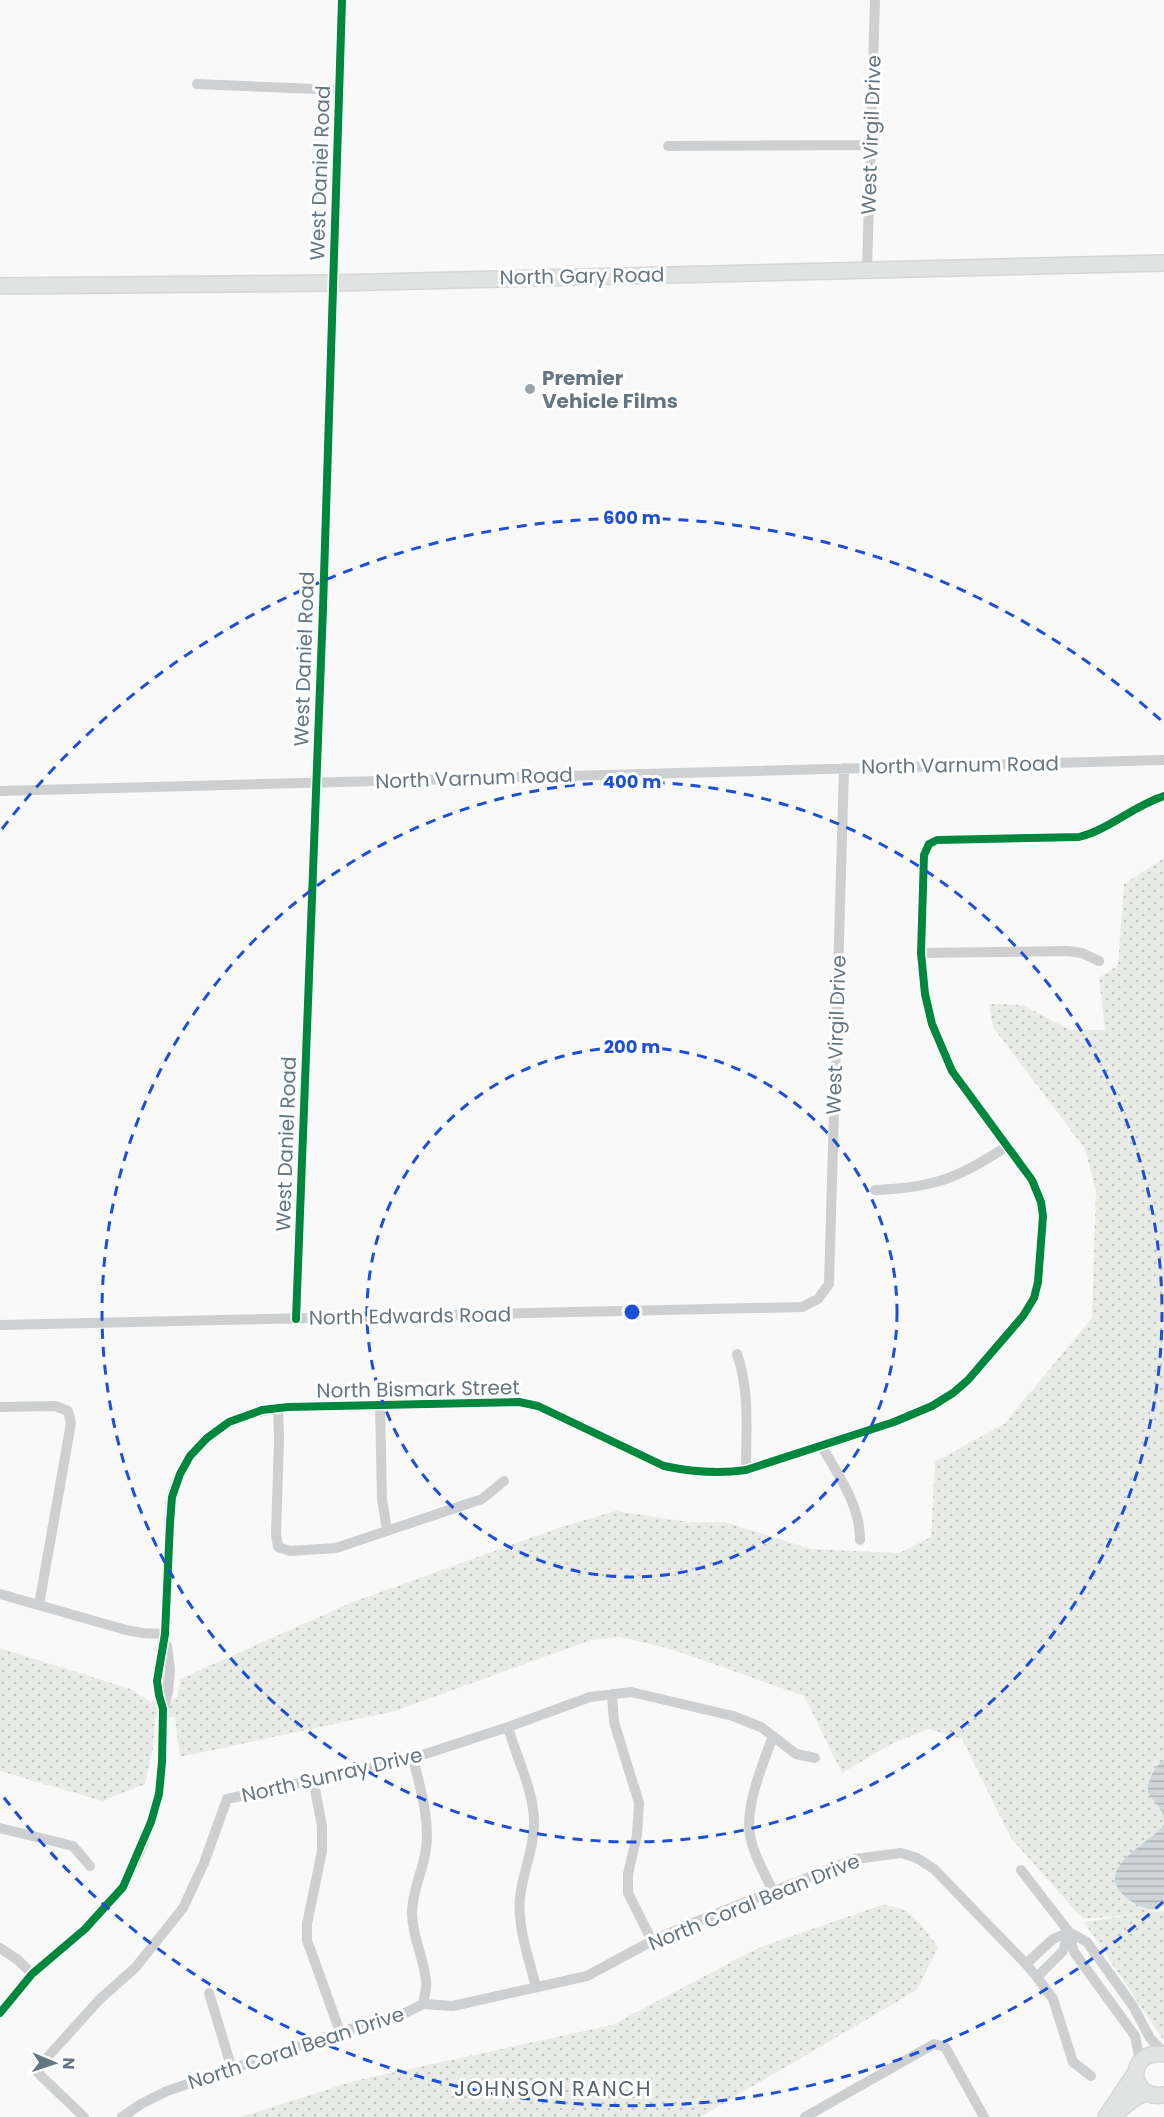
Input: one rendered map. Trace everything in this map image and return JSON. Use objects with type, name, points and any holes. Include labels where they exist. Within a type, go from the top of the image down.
[{"type":"street","name":"West Daniel Road","points":[[296,1319],[334,283],[342,0]]},
{"type":"street","name":"West Virgil Drive","points":[[867,269],[875,0]]},
{"type":"street","points":[[197,84],[339,90]]},
{"type":"street","points":[[668,146],[870,145]]},
{"type":"street","name":"North Gary Road","points":[[0,286],[334,283],[1164,263]]},
{"type":"street","name":"North Varnum Road","points":[[0,791],[1164,760]]},
{"type":"street","name":"West Virgil Drive","points":[[818,1299],[829,1284],[844,768]]},
{"type":"street","name":"North Bismark Street","points":[[165,1634],[172,1497],[180,1474],[190,1456],[207,1438],[229,1422],[262,1410],[519,1402],[538,1406],[664,1466],[708,1473],[725,1473],[746,1470],[894,1422],[932,1406],[953,1393],[968,1380],[1023,1316],[1034,1298],[1039,1271],[1043,1216],[1041,1202],[1032,1180],[952,1071],[932,1024],[925,994],[921,953],[924,855],[929,844],[937,840],[1079,837],[1092,834],[1135,808],[1164,796]]},
{"type":"street","points":[[921,953],[1067,951],[1082,953],[1099,961]]},
{"type":"street","points":[[875,1190],[908,1189],[957,1175],[982,1163],[1007,1146]]},
{"type":"street","name":"North Edwards Road","points":[[0,1325],[802,1306],[818,1299]]},
{"type":"street","points":[[737,1354],[746,1387],[746,1470]]},
{"type":"street","points":[[380,1405],[382,1499],[387,1530]]},
{"type":"street","points":[[0,1407],[56,1406],[69,1411],[71,1423],[39,1605]]},
{"type":"street","points":[[278,1408],[276,1534],[278,1547],[290,1551],[328,1549],[482,1499],[504,1481]]},
{"type":"street","points":[[822,1445],[856,1509],[860,1540]]},
{"type":"street","points":[[0,1594],[126,1630],[165,1634]]},
{"type":"street","points":[[164,1709],[157,1681],[165,1634]]},
{"type":"street","points":[[0,2013],[32,1974],[85,1929],[123,1887],[141,1849],[159,1794],[164,1709],[170,1670],[165,1634]]},
{"type":"street","points":[[157,1681],[169,1682]]},
{"type":"street","name":"North Sunray Drive","points":[[84,2117],[38,2073],[44,2061],[100,1999],[135,1968],[183,1908],[204,1863],[227,1799],[413,1758],[508,1727],[590,1696],[631,1692],[656,1696],[732,1716],[761,1727],[796,1754],[815,1758]]},
{"type":"street","points":[[612,1694],[617,1731],[639,1803],[637,1835],[628,1874],[628,1893],[652,1941]]},
{"type":"street","points":[[508,1727],[532,1801],[534,1823],[520,1897],[520,1919],[536,1987]]},
{"type":"street","points":[[773,1736],[759,1776],[749,1822],[750,1839],[773,1891]]},
{"type":"street","points":[[413,1758],[428,1829],[426,1851],[417,1881],[412,1912],[415,1941],[426,1983],[423,2004]]},
{"type":"street","points":[[313,1779],[322,1826],[322,1851],[307,1924],[307,1940],[339,2032]]},
{"type":"street","points":[[0,1828],[73,1846],[90,1866]]},
{"type":"street","name":"North Coral Bean Drive","points":[[122,2117],[167,2091],[339,2032],[403,2014],[423,2004],[453,2006],[587,1976],[652,1941],[773,1891],[855,1859],[901,1853],[917,1858],[934,1869],[1026,1964],[1053,1999],[1073,2062],[1091,2076]]},
{"type":"street","points":[[1021,1870],[1069,1932],[1087,1942],[1133,2006],[1150,2038],[1164,2054]]},
{"type":"street","points":[[1026,1964],[1053,1940],[1069,1932]]},
{"type":"street","points":[[1036,1977],[1063,1952],[1069,1932]]},
{"type":"street","points":[[1069,1932],[1074,1952],[1135,2036],[1138,2084],[1157,2097]]},
{"type":"street","points":[[0,1948],[18,1960],[32,1974]]},
{"type":"street","points":[[209,1993],[232,2069]]},
{"type":"street","points":[[805,2117],[934,2044],[945,2047],[984,2117]]},
{"type":"street","points":[[1106,2117],[1147,2055],[1164,2054]]},
{"type":"street","points":[[1112,2117],[1128,2103],[1157,2097]]},
{"type":"shaded area","points":[[1164,858],[1164,1905],[1151,1912],[1164,1911],[1164,2041],[1084,1922],[1138,1914],[1083,1919],[1011,1838],[962,1739],[929,1729],[893,1743],[842,1773],[804,1696],[671,1649],[620,1637],[591,1640],[395,1711],[180,1757],[175,1717],[155,1718],[153,1748],[145,1784],[102,1801],[0,1771],[0,1648],[130,1689],[151,1702],[177,1698],[180,1679],[353,1602],[561,1527],[616,1511],[689,1522],[725,1522],[811,1549],[899,1553],[931,1537],[935,1462],[1004,1424],[1092,1318],[1096,1191],[1085,1149],[993,1027],[989,1004],[1023,1005],[1070,1030],[1105,1030],[1099,978],[1118,965],[1124,884]]},
{"type":"shaded area","points":[[1164,1760],[1164,1820],[1160,1808],[1148,1793],[1148,1788],[1154,1770]]},
{"type":"shaded area","points":[[1164,1825],[1164,1905],[1153,1909],[1145,1908],[1120,1892],[1115,1881],[1117,1871],[1123,1861]]},
{"type":"shaded area","points":[[882,1905],[902,1909],[909,1913],[938,1947],[917,1990],[700,2117],[241,2117],[354,2081],[612,2025],[758,1948]]},
{"type":"cycle path","points":[[296,1319],[323,608],[342,0]]},
{"type":"cycle path","points":[[0,2013],[32,1974],[85,1929],[123,1887],[151,1822],[159,1794],[162,1762],[163,1709],[157,1681],[165,1634],[172,1497],[180,1474],[190,1456],[207,1438],[229,1422],[262,1410],[288,1407],[519,1402],[538,1406],[664,1466],[695,1471],[725,1472],[746,1470],[894,1422],[932,1406],[968,1380],[1023,1316],[1034,1298],[1038,1282],[1043,1216],[1041,1202],[1032,1180],[952,1071],[932,1024],[925,994],[921,953],[924,855],[929,844],[937,840],[1079,837],[1101,829],[1164,796]]},
{"type":"place","name":"Premier Vehicle Films","points":[[530,389]]},
{"type":"district","name":"JOHNSON RANCH","points":[[553,2088]]}]
